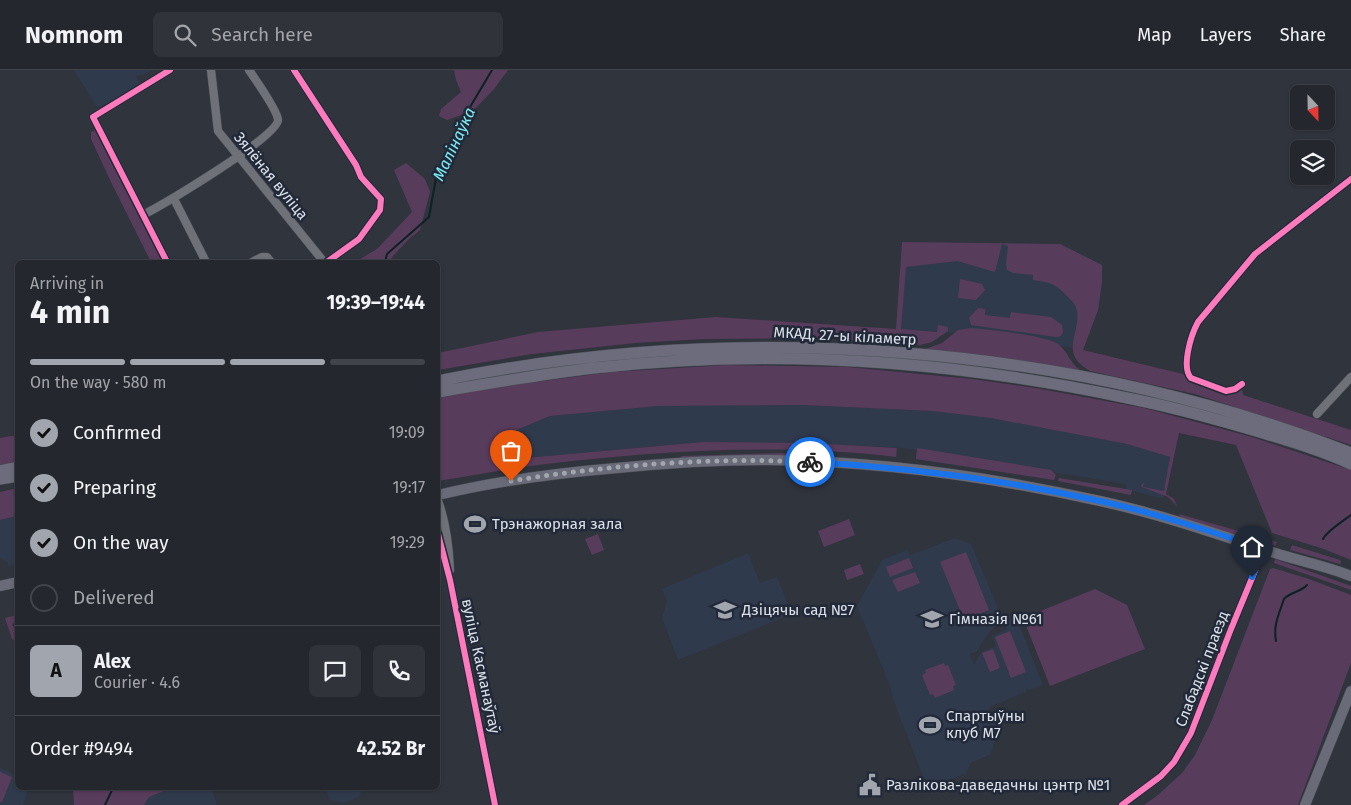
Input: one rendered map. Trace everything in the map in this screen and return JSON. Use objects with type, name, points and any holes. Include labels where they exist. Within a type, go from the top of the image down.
[{"type":"highway","name":"МКАД, 27-ы кіламетр","points":[[440,381],[533,364],[600,356],[686,350],[771,347],[884,352],[989,361],[1100,379],[1200,403],[1245,422]]},
{"type":"highway","name":"МКАД, 27-ы кіламетр","points":[[440,392],[521,377],[639,364],[737,359],[843,361],[980,373],[1093,391],[1245,422]]},
{"type":"highway","points":[[1245,422],[1305,435],[1351,452]]},
{"type":"highway","points":[[1245,422],[1351,464]]},
{"type":"highway","points":[[0,470],[15,468]]},
{"type":"highway","points":[[0,479],[15,476]]},
{"type":"main road","points":[[440,496],[530,478],[625,467],[767,460],[842,464],[944,474],[1029,487],[1100,501],[1195,527],[1351,576]]},
{"type":"main road","points":[[0,586],[15,583]]},
{"type":"main road","points":[[1305,805],[1351,691]]},
{"type":"street","points":[[166,260],[93,116],[170,70]]},
{"type":"street","name":"Зялёная вуліца","points":[[211,70],[218,131],[323,260]]},
{"type":"street","points":[[143,215],[174,199],[239,156],[271,131],[278,123],[278,118],[249,70]]},
{"type":"street","name":"Зялёная вуліца","points":[[294,70],[356,166],[361,177],[381,199],[380,210],[359,239],[328,260]]},
{"type":"street","points":[[1242,384],[1235,389],[1226,391],[1189,376],[1187,369],[1192,332],[1198,322],[1255,254],[1351,179]]},
{"type":"street","points":[[174,199],[205,260]]},
{"type":"street","points":[[256,260],[262,257],[267,257],[269,260]]},
{"type":"street","points":[[1317,414],[1351,377]]},
{"type":"street","name":"вуліца Касманаўтаў","points":[[440,506],[450,555],[450,580]]},
{"type":"street","name":"вуліца Касманаўтаў","points":[[440,542],[450,580],[495,805]]},
{"type":"street","name":"Слабадскі праезд","points":[[1122,805],[1161,776],[1174,762],[1192,734],[1231,629],[1264,549]]},
{"type":"shaded area","points":[[74,70],[152,70],[141,76],[140,74],[136,76],[139,82],[137,86],[100,107],[96,106]]},
{"type":"shaded area","points":[[454,70],[508,70],[494,89],[473,111],[447,120],[439,116],[441,109],[461,92]]},
{"type":"shaded area","points":[[95,130],[162,260],[150,260],[91,139],[91,132]]},
{"type":"shaded area","points":[[406,163],[425,179],[430,192],[420,230],[409,239],[391,260],[358,260],[377,249],[412,212],[394,170]]},
{"type":"shaded area","points":[[902,242],[1060,244],[1102,265],[1102,282],[1098,310],[1083,350],[1052,344],[957,333],[896,329]]},
{"type":"shaded area","points":[[902,242],[1060,244],[1102,265],[1102,282],[1098,310],[1083,350],[1183,374],[1191,381],[1228,394],[1242,389],[1243,395],[1351,430],[1351,445],[1195,394],[1090,371],[1074,356],[1073,348],[1077,323],[1075,305],[1054,285],[1033,280],[1033,275],[1013,273],[1007,270],[1008,246],[1002,244],[995,272],[957,261],[906,267],[901,329],[937,332],[938,325],[948,327],[948,331],[932,342],[920,345],[825,338],[704,339],[635,343],[532,354],[440,370],[440,353],[538,332],[716,317],[896,329]]},
{"type":"shaded area","points":[[960,279],[982,284],[985,290],[976,300],[958,298]]},
{"type":"shaded area","points":[[978,308],[985,309],[985,315],[1010,318],[1011,312],[1051,317],[1062,325],[1063,332],[1061,336],[1056,337],[971,325],[969,318]]},
{"type":"shaded area","points":[[971,328],[1016,333],[1052,341],[1062,348],[1083,372],[996,357],[925,349],[942,343],[958,330]]},
{"type":"shaded area","points":[[726,365],[847,367],[972,379],[1035,388],[1144,408],[1252,437],[1351,470],[1351,560],[1321,548],[1272,533],[1236,445],[1179,433],[1166,494],[1174,499],[1177,506],[1168,497],[1142,487],[1141,485],[1144,483],[1143,487],[1164,491],[1170,457],[1127,444],[991,418],[932,411],[803,405],[658,406],[550,416],[502,436],[503,447],[497,448],[497,463],[503,463],[504,470],[440,481],[440,398],[488,388],[612,372]]},
{"type":"shaded area","points":[[803,405],[932,411],[991,418],[1127,444],[1170,457],[1163,499],[1126,489],[1126,484],[904,448],[809,443],[703,442],[503,460],[502,456],[496,456],[496,449],[502,447],[502,436],[550,416],[658,406]]},
{"type":"shaded area","points":[[15,435],[15,461],[0,465],[0,438]]},
{"type":"shaded area","points":[[703,442],[809,443],[897,448],[896,457],[801,450],[705,451],[610,457],[515,468],[514,459]]},
{"type":"shaded area","points":[[917,448],[1051,470],[1056,475],[1054,480],[916,459]]},
{"type":"shaded area","points":[[781,453],[828,456],[811,458],[682,459],[681,456]]},
{"type":"shaded area","points":[[1059,478],[1132,490],[1131,495],[1058,481]]},
{"type":"shaded area","points":[[15,488],[15,516],[0,520],[0,492]]},
{"type":"shaded area","points":[[1179,514],[1277,542],[1275,546],[1181,519]]},
{"type":"shaded area","points":[[15,516],[15,564],[8,566],[8,563],[0,558],[0,520]]},
{"type":"shaded area","points":[[849,519],[855,535],[824,547],[818,531]]},
{"type":"shaded area","points":[[598,534],[604,550],[592,555],[585,539]]},
{"type":"shaded area","points":[[955,538],[971,544],[1003,620],[989,632],[977,651],[970,654],[974,665],[981,652],[996,646],[992,636],[1007,629],[1005,623],[1017,619],[1043,685],[1030,690],[1027,689],[1026,692],[989,707],[998,731],[990,755],[970,763],[966,775],[963,774],[928,789],[897,710],[885,673],[857,606],[882,560],[907,550],[910,555]]},
{"type":"shaded area","points":[[1292,545],[1340,560],[1341,562],[1340,564],[1290,550]]},
{"type":"shaded area","points":[[966,552],[989,610],[964,620],[940,562]]},
{"type":"shaded area","name":"Дзіцячы сад №7","points":[[748,553],[760,583],[777,577],[787,602],[782,618],[678,660],[662,618],[667,602],[662,589]]},
{"type":"shaded area","points":[[909,558],[913,568],[890,577],[886,567]]},
{"type":"shaded area","points":[[1275,559],[1351,586],[1351,590],[1274,563]]},
{"type":"shaded area","points":[[860,564],[864,574],[847,580],[844,570]]},
{"type":"shaded area","points":[[1273,568],[1351,595],[1351,663],[1298,805],[1144,805],[1182,773],[1195,755],[1212,720],[1270,569]]},
{"type":"shaded area","points":[[915,572],[920,583],[898,592],[892,580]]},
{"type":"shaded area","points":[[1095,589],[1127,605],[1145,649],[1050,686],[1023,618]]},
{"type":"shaded area","points":[[15,616],[15,622],[12,624],[15,629],[15,641],[12,639],[5,618]]},
{"type":"shaded area","points":[[1010,631],[1026,672],[1011,678],[995,637]]},
{"type":"shaded area","points":[[993,649],[1000,668],[990,672],[982,653]]},
{"type":"shaded area","points":[[944,663],[945,666],[948,665],[956,685],[953,686],[954,690],[935,698],[933,694],[930,695],[922,675],[926,673],[925,670]]},
{"type":"shaded area","points":[[0,768],[15,775],[15,790],[26,790],[27,795],[23,805],[0,805]]},
{"type":"shaded area","points":[[0,772],[12,777],[2,802],[0,802]]},
{"type":"shaded area","points":[[73,790],[167,790],[149,797],[144,805],[74,805]]},
{"type":"shaded area","points":[[167,790],[212,790],[217,805],[144,805],[149,797]]},
{"type":"shaded area","points":[[326,790],[362,790],[359,797],[343,803],[330,800]]},
{"type":"waterway","name":"Малінаўка","points":[[386,260],[387,254],[429,217],[436,178],[457,129],[492,70]]},
{"type":"waterway","points":[[1323,539],[1332,529],[1351,515]]},
{"type":"waterway","points":[[1276,641],[1276,625],[1284,599],[1307,585]]},
{"type":"waterway","name":"Малінаўка","points":[[105,805],[112,790]]},
{"type":"cycle path","points":[[166,260],[93,117],[170,70]]},
{"type":"cycle path","points":[[294,70],[356,165],[361,177],[381,199],[380,210],[359,239],[330,260]]},
{"type":"cycle path","points":[[1242,384],[1235,389],[1226,391],[1191,378],[1188,373],[1187,359],[1190,343],[1198,322],[1255,254],[1351,179]]},
{"type":"cycle path","points":[[440,542],[450,580],[495,805]]},
{"type":"cycle path","points":[[1122,805],[1161,776],[1174,762],[1191,733],[1264,549]]},
{"type":"way so far","points":[[511,481],[584,471],[680,463],[767,460],[810,462]]},
{"type":"place","name":"Трэнажорная зала","points":[[475,524]]},
{"type":"place","name":"Дзіцячы сад №7","points":[[725,610]]},
{"type":"place","name":"Гімназія №61","points":[[932,619]]},
{"type":"place","name":"Спартыўны клуб М7","points":[[930,725]]},
{"type":"place","name":"Разлікова-даведачны цэнтр №1","points":[[870,785]]},
{"type":"route","points":[[810,462],[925,471],[1029,487],[1111,503],[1203,529],[1264,549],[1252,577]]}]
